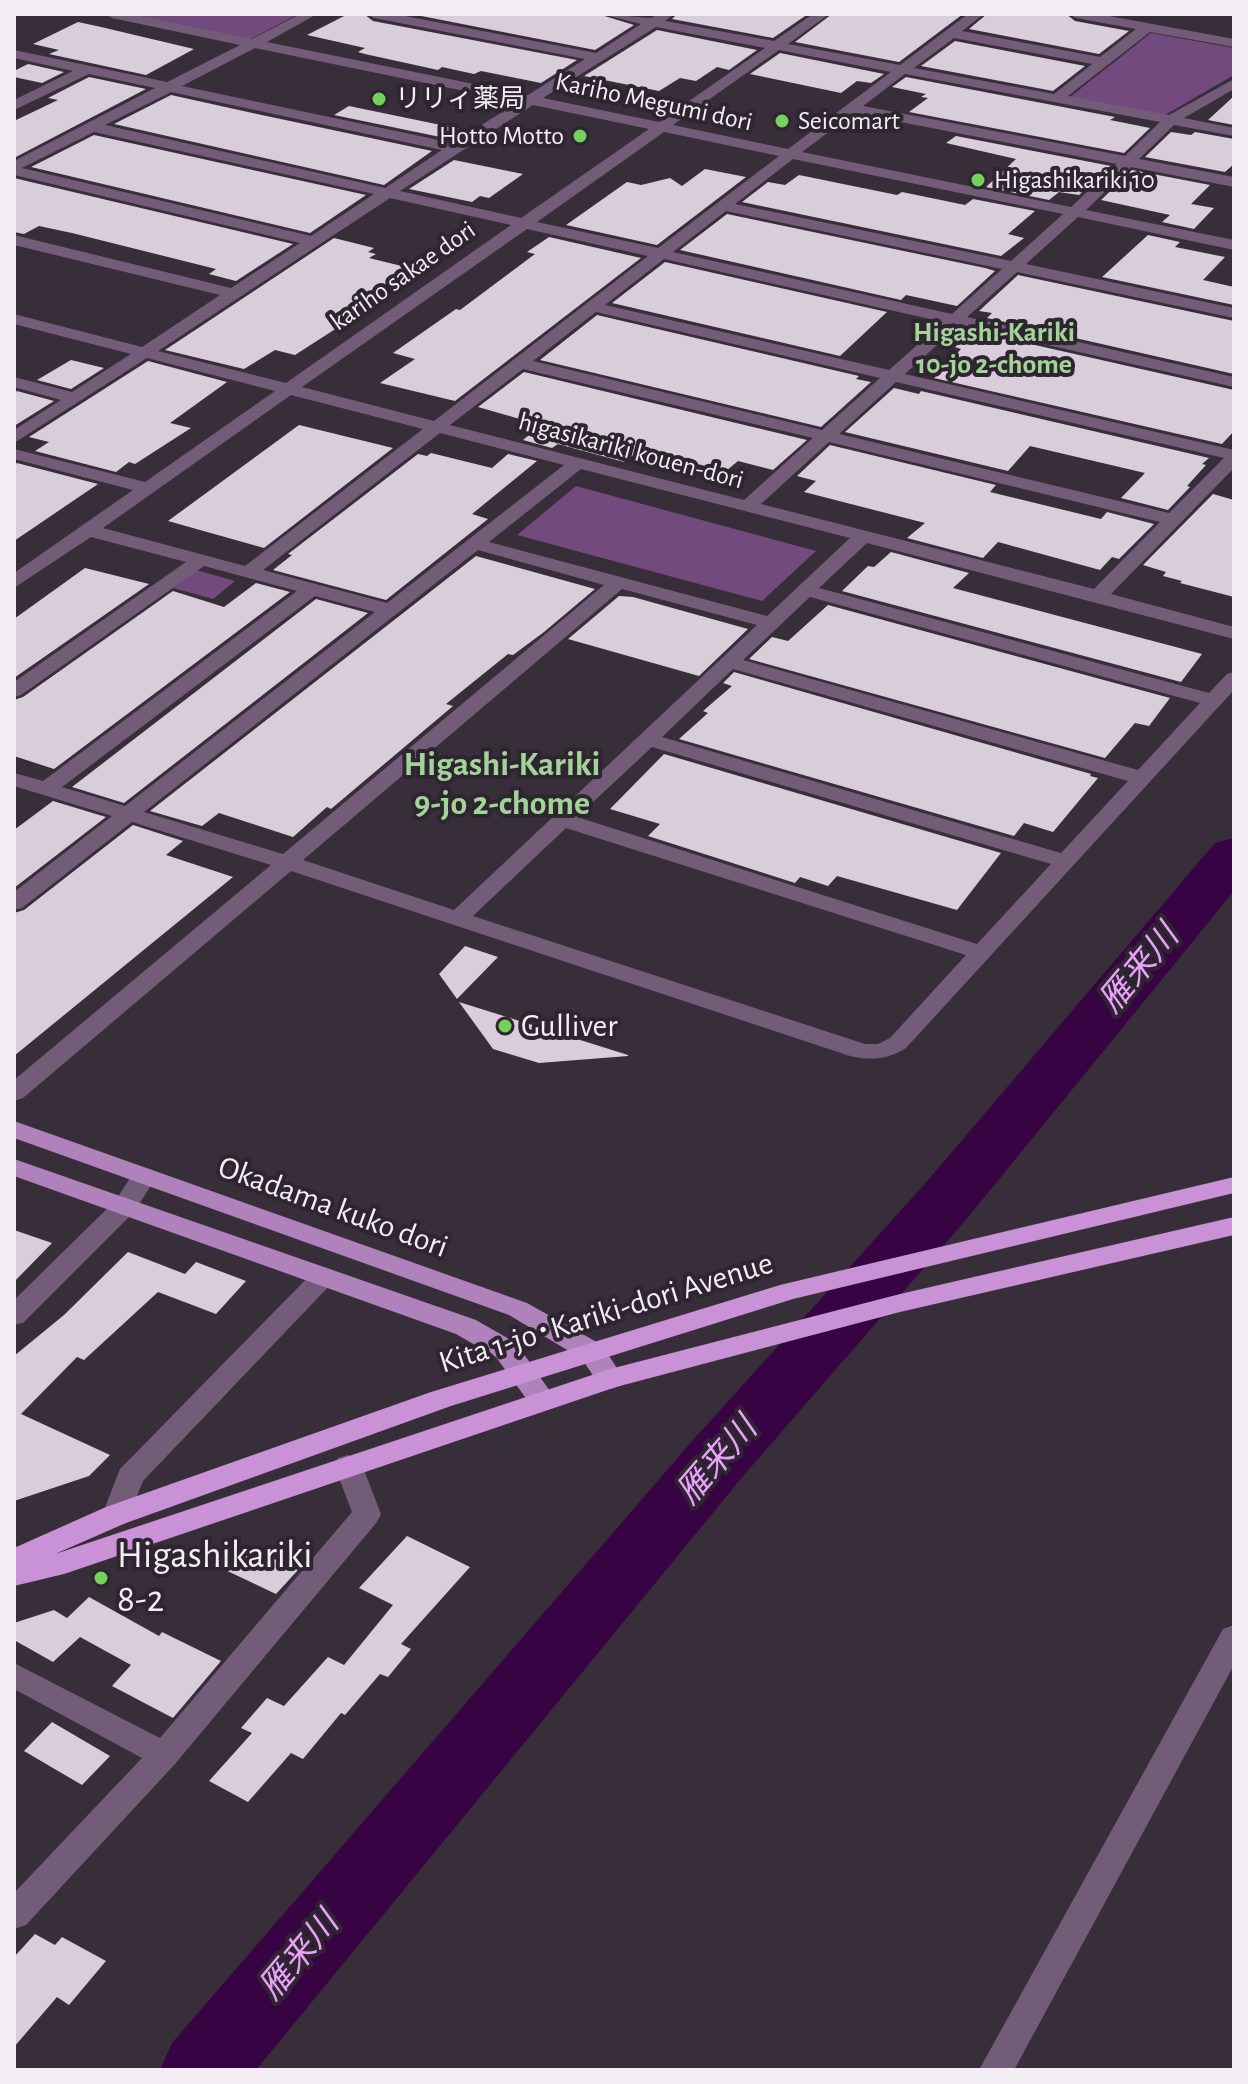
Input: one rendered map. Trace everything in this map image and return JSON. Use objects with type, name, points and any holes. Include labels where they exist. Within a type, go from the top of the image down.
[{"type":"highway","name":"Kita 1-jo･Kariki-dori Avenue","points":[[14,1560],[116,1515],[441,1399],[789,1291],[1234,1185]]},
{"type":"highway","name":"Kita 1-jo･Kariki-dori Avenue","points":[[14,1575],[54,1566],[610,1379],[900,1303],[1234,1226]]},
{"type":"main road","name":"Okadama kuko dori","points":[[14,1129],[518,1309],[592,1352],[610,1379]]},
{"type":"main road","points":[[14,1167],[466,1327],[506,1350],[543,1401]]},
{"type":"street","name":"Kariho Megumi dori","points":[[112,14],[1234,245]]},
{"type":"street","points":[[14,169],[310,14]]},
{"type":"street","points":[[374,14],[599,58]]},
{"type":"street","points":[[608,14],[661,18],[775,46],[1234,132]]},
{"type":"street","name":"kariho sakae dori","points":[[14,582],[657,127],[822,14]]},
{"type":"street","points":[[248,573],[790,154],[977,14]]},
{"type":"street","points":[[1076,14],[1234,43]]},
{"type":"street","points":[[14,438],[455,148],[661,18]]},
{"type":"street","points":[[1057,98],[1147,27]]},
{"type":"street","points":[[950,33],[1103,62]]},
{"type":"street","points":[[14,54],[455,148]]},
{"type":"street","points":[[14,106],[86,70]]},
{"type":"street","points":[[746,508],[1075,212],[1171,120],[1232,85]]},
{"type":"street","points":[[852,108],[1234,182]]},
{"type":"street","points":[[93,127],[1234,382]]},
{"type":"street","points":[[14,169],[312,241]]},
{"type":"street","points":[[725,206],[1234,313]]},
{"type":"street","points":[[14,240],[235,294]]},
{"type":"street","points":[[594,307],[1234,456]]},
{"type":"street","name":"higasikariki kouen-dori","points":[[14,319],[1234,633]]},
{"type":"street","points":[[521,363],[1171,519]]},
{"type":"street","points":[[14,382],[75,398]]},
{"type":"street","points":[[14,454],[147,488]]},
{"type":"street","points":[[1098,596],[1234,456]]},
{"type":"street","points":[[14,903],[578,463]]},
{"type":"street","points":[[87,530],[388,609]]},
{"type":"street","points":[[457,919],[862,537]]},
{"type":"street","points":[[475,544],[770,623]]},
{"type":"street","points":[[14,691],[199,561]]},
{"type":"street","points":[[14,1093],[619,582]]},
{"type":"street","points":[[46,789],[311,590]]},
{"type":"street","points":[[806,590],[1213,700]]},
{"type":"street","points":[[729,662],[1142,778]]},
{"type":"street","points":[[14,779],[289,863],[859,1051],[875,1053],[885,1052],[898,1043],[1234,678]]},
{"type":"street","points":[[647,739],[1064,861]]},
{"type":"street","points":[[561,819],[982,953]]},
{"type":"street","points":[[15,1315],[125,1206],[144,1176]]},
{"type":"street","points":[[116,1515],[130,1476],[324,1276]]},
{"type":"street","points":[[14,1915],[164,1755],[367,1514],[348,1465]]},
{"type":"street","points":[[996,2070],[1234,1637]]},
{"type":"street","points":[[14,1675],[164,1755]]},
{"type":"shaded area","points":[[122,14],[298,14],[249,40]]},
{"type":"shaded area","points":[[1151,33],[1234,48],[1234,75],[1165,115],[1070,97]]},
{"type":"shaded area","points":[[576,486],[816,551],[762,601],[517,535]]},
{"type":"shaded area","points":[[196,570],[235,581],[213,599],[173,588]]},
{"type":"building","points":[[348,14],[364,14],[373,21],[577,60],[541,83],[481,71],[474,74],[442,67],[438,70],[365,54],[358,52],[365,48],[307,35]]},
{"type":"building","points":[[411,14],[598,14],[634,25],[595,50]]},
{"type":"building","points":[[677,14],[808,14],[773,38],[672,19]]},
{"type":"building","points":[[832,14],[963,14],[899,62],[795,42]]},
{"type":"building","points":[[987,14],[1066,14],[1075,21],[1129,31],[1099,54],[969,29]]},
{"type":"building","points":[[78,22],[194,49],[146,75],[49,54],[59,50],[33,44]]},
{"type":"building","points":[[657,30],[757,50],[729,70],[717,67],[696,81],[680,78],[659,91],[584,76]]},
{"type":"building","points":[[955,41],[1085,66],[1053,91],[921,66]]},
{"type":"building","points":[[780,53],[884,74],[871,83],[857,81],[841,93],[750,74]]},
{"type":"building","points":[[28,64],[64,72],[42,83],[14,77],[14,71]]},
{"type":"building","points":[[89,77],[146,89],[14,158],[14,121],[58,100],[48,98]]},
{"type":"building","points":[[906,77],[1115,117],[1110,120],[1150,128],[1124,153],[909,112],[928,98],[921,97],[926,94],[892,87]]},
{"type":"building","points":[[171,95],[432,151],[384,185],[114,124]]},
{"type":"building","points":[[1234,96],[1234,125],[1208,120]]},
{"type":"building","points":[[349,106],[465,130],[450,139],[334,115]]},
{"type":"building","points":[[1171,132],[1191,135],[1195,132],[1234,139],[1234,164],[1225,172],[1145,157]]},
{"type":"building","points":[[94,135],[366,195],[310,233],[31,167]]},
{"type":"building","points":[[956,136],[1111,166],[1079,195],[1059,192],[1049,200],[986,187],[1016,159],[946,143]]},
{"type":"building","points":[[454,160],[523,174],[489,198],[480,196],[472,202],[409,189]]},
{"type":"building","points":[[705,169],[746,177],[657,245],[566,225],[627,182],[641,185],[670,178],[682,186]]},
{"type":"building","points":[[1132,170],[1210,185],[1191,204],[1214,208],[1194,229],[1162,222],[1170,215],[1101,200]]},
{"type":"building","points":[[799,175],[897,195],[902,192],[965,205],[973,199],[1035,211],[1008,234],[1024,238],[1001,256],[742,202],[768,182],[785,185]]},
{"type":"building","points":[[14,178],[293,244],[236,281],[209,274],[216,269],[72,233],[39,226],[24,234],[14,232]]},
{"type":"building","points":[[727,214],[995,271],[957,306],[906,295],[901,300],[680,250]]},
{"type":"building","points":[[1148,235],[1180,242],[1175,247],[1225,257],[1203,280],[1234,287],[1234,305],[1102,277]]},
{"type":"building","points":[[549,237],[641,258],[455,401],[380,383],[415,359],[393,353],[456,309],[460,310],[535,254],[527,252]]},
{"type":"building","points":[[334,238],[374,248],[368,252],[376,254],[369,258],[414,269],[375,295],[385,297],[295,355],[275,350],[244,369],[165,350]]},
{"type":"building","points":[[665,262],[887,312],[840,356],[612,303]]},
{"type":"building","points":[[1018,275],[1234,321],[1234,374],[987,318],[992,313],[979,311]]},
{"type":"building","points":[[597,315],[859,376],[856,379],[871,382],[821,427],[540,360]]},
{"type":"building","points":[[973,331],[1234,390],[1234,431],[1222,444],[934,378],[961,349],[955,347]]},
{"type":"building","points":[[71,360],[104,368],[71,389],[37,380]]},
{"type":"building","points":[[148,361],[227,382],[170,423],[191,428],[135,464],[129,462],[116,472],[35,451],[49,442],[29,437]]},
{"type":"building","points":[[524,372],[807,440],[773,470],[738,461],[726,471],[640,450],[624,462],[558,444],[552,448],[523,440],[541,425],[478,407]]},
{"type":"building","points":[[894,388],[919,394],[921,391],[1209,458],[1187,486],[1190,487],[1168,510],[1121,498],[1145,473],[1030,446],[1008,471],[845,432]]},
{"type":"building","points":[[17,391],[54,401],[14,426],[14,393]]},
{"type":"building","points":[[299,425],[393,448],[264,548],[168,521]]},
{"type":"building","points":[[830,445],[996,485],[990,492],[1101,519],[1107,512],[1154,524],[1119,559],[1112,557],[1100,570],[998,542],[983,558],[907,538],[925,523],[804,492],[816,481],[797,476]]},
{"type":"building","points":[[431,453],[492,468],[508,454],[537,461],[472,514],[488,519],[386,600],[273,570],[292,555],[288,554],[418,454],[427,456]]},
{"type":"building","points":[[17,463],[98,484],[14,541],[14,465]]},
{"type":"building","points":[[1213,494],[1234,500],[1234,597],[1180,583],[1182,581],[1163,576],[1166,572],[1143,565]]},
{"type":"building","points":[[891,552],[969,573],[953,588],[1202,654],[1181,682],[842,591],[868,566],[874,567]]},
{"type":"building","points":[[476,556],[595,589],[544,632],[513,655],[508,654],[446,704],[453,706],[331,809],[327,807],[293,837],[219,813],[202,826],[150,811]]},
{"type":"building","points":[[85,568],[149,584],[14,678],[14,619]]},
{"type":"building","points":[[256,583],[290,592],[54,769],[14,756],[14,700],[23,697],[173,591],[224,607]]},
{"type":"building","points":[[619,596],[633,597],[748,629],[699,676],[568,639]]},
{"type":"building","points":[[316,599],[368,613],[124,803],[72,787]]},
{"type":"building","points":[[828,605],[1170,698],[1149,726],[1135,723],[1105,758],[749,659],[772,637],[788,641]]},
{"type":"building","points":[[734,672],[1098,778],[1053,832],[1024,823],[1014,836],[679,739],[708,713],[703,711],[732,686],[723,683]]},
{"type":"building","points":[[664,754],[1001,853],[957,910],[837,876],[828,886],[800,877],[795,883],[648,836],[660,824],[610,809]]},
{"type":"building","points":[[53,801],[106,817],[14,888],[14,830]]},
{"type":"building","points":[[133,825],[183,841],[166,855],[233,877],[14,1056],[14,913],[24,910]]},
{"type":"building","points":[[465,946],[498,957],[457,999],[439,974]]},
{"type":"building","name":"Gulliver","points":[[459,1002],[628,1056],[539,1063],[493,1049]]},
{"type":"building","points":[[14,1230],[52,1243],[14,1282]]},
{"type":"building","points":[[128,1252],[185,1274],[196,1262],[246,1281],[216,1314],[158,1292],[84,1360],[77,1357],[21,1414],[110,1455],[89,1476],[14,1501],[14,1356],[64,1315]]},
{"type":"building","points":[[407,1536],[470,1567],[401,1644],[411,1649],[388,1677],[380,1674],[345,1715],[341,1713],[303,1759],[291,1753],[248,1802],[209,1781],[252,1733],[241,1728],[267,1698],[284,1706],[328,1657],[344,1665],[393,1605],[359,1588]]},
{"type":"building","points":[[246,1546],[298,1570],[276,1594],[202,1559]]},
{"type":"building","points":[[89,1597],[159,1636],[162,1632],[221,1661],[173,1718],[112,1686],[131,1665],[80,1637],[53,1662],[14,1640],[14,1623],[54,1610],[67,1618]]},
{"type":"building","points":[[52,1722],[110,1756],[82,1785],[24,1751]]},
{"type":"building","points":[[35,1934],[55,1945],[62,1937],[106,1961],[69,2005],[57,1997],[14,2047],[14,1957]]},
{"type":"waterway","name":"雁来川","points":[[203,2070],[719,1457],[946,1201],[1234,855]]},
{"type":"place","name":"リリィ薬局","points":[[379,99]]},
{"type":"place","name":"Seicomart","points":[[782,121]]},
{"type":"place","name":"Hotto Motto","points":[[580,136]]},
{"type":"place","name":"Higashikariki 10","points":[[978,180]]},
{"type":"place","name":"Gulliver","points":[[505,1026]]},
{"type":"place","name":"Higashikariki 8-2","points":[[101,1578]]},
{"type":"district","name":"Higashi-Kariki 10-jo 2-chome","points":[[994,349]]},
{"type":"district","name":"Higashi-Kariki 9-jo 2-chome","points":[[502,784]]}]
